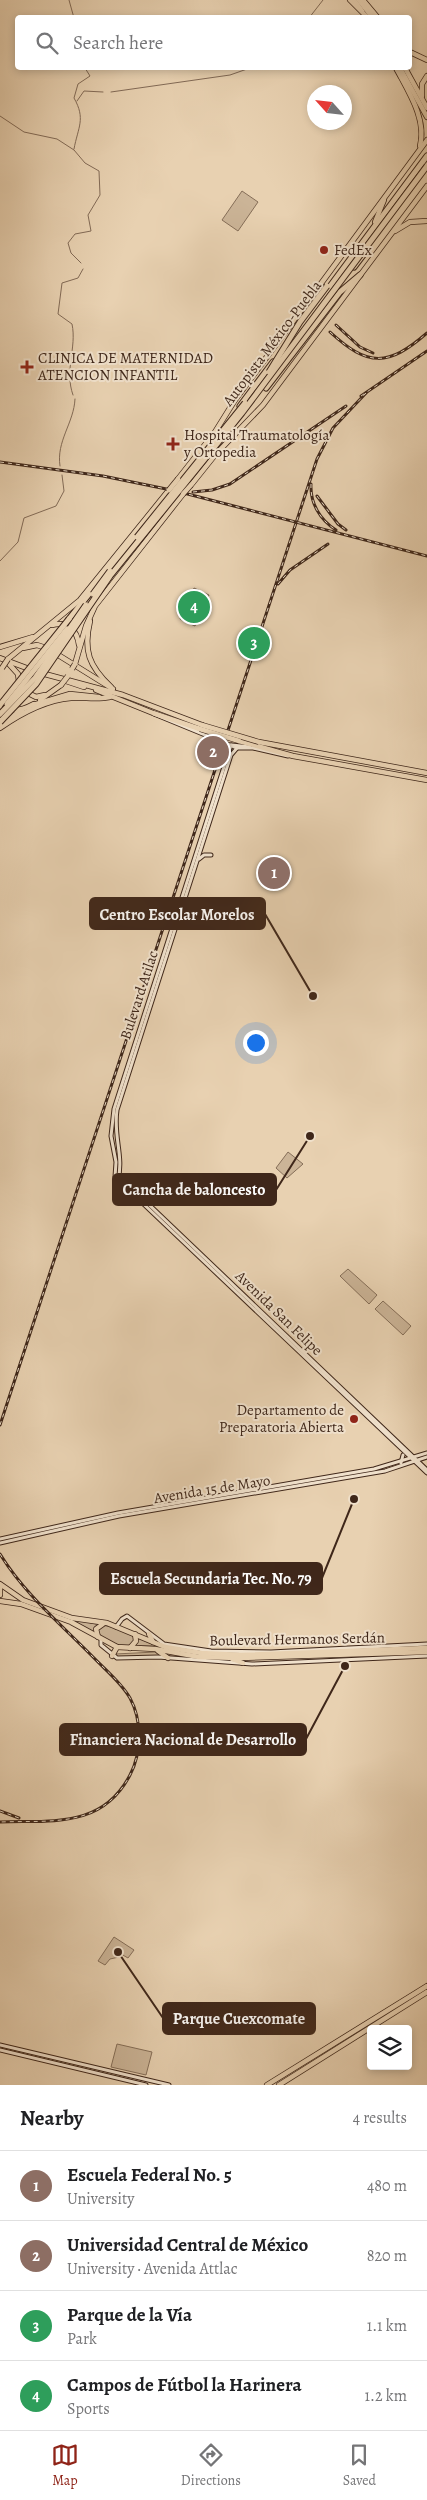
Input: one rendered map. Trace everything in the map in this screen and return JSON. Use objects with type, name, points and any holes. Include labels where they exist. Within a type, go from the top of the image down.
[{"type":"highway","name":"Autopista México-Puebla","points":[[0,713],[113,561],[238,409],[427,156]]},
{"type":"highway","points":[[0,713],[44,667],[101,582],[270,372],[427,161]]},
{"type":"highway","name":"Autopista México-Puebla","points":[[0,705],[71,620],[116,574],[189,484],[427,168]]},
{"type":"highway","points":[[0,725],[36,684],[110,576],[242,413],[427,168]]},
{"type":"highway","points":[[270,372],[300,322],[375,222],[383,215]]},
{"type":"highway","points":[[242,413],[266,388],[340,292],[360,275]]},
{"type":"highway","points":[[0,725],[22,710]]},
{"type":"main road","points":[[350,0],[365,15]]},
{"type":"main road","points":[[354,0],[370,15]]},
{"type":"main road","points":[[359,0],[366,15]]},
{"type":"main road","points":[[363,0],[376,15]]},
{"type":"main road","points":[[412,53],[427,60]]},
{"type":"main road","points":[[397,70],[424,122],[424,138],[415,156]]},
{"type":"main road","points":[[401,70],[427,117]]},
{"type":"main road","points":[[406,70],[427,108]]},
{"type":"main road","points":[[424,102],[422,84],[427,76]]},
{"type":"main road","points":[[180,479],[216,432],[235,400],[427,140]]},
{"type":"main road","points":[[189,484],[263,405],[427,186]]},
{"type":"main road","points":[[375,222],[385,197]]},
{"type":"main road","points":[[390,235],[410,222],[427,221]]},
{"type":"main road","points":[[1,669],[34,637],[80,600],[113,561]]},
{"type":"main road","points":[[0,705],[8,710],[22,710],[61,685],[73,666],[86,626],[95,606],[116,574]]},
{"type":"main road","points":[[95,606],[88,632],[88,653],[92,667],[113,690]]},
{"type":"main road","points":[[49,626],[60,623],[70,627],[77,636],[79,652]]},
{"type":"main road","points":[[0,648],[34,637]]},
{"type":"main road","points":[[18,651],[34,645],[46,647],[120,694]]},
{"type":"main road","points":[[0,660],[111,696],[154,714],[201,727],[259,742],[427,773]]},
{"type":"main road","points":[[0,660],[120,694],[239,741],[293,756],[427,780]]},
{"type":"main road","points":[[8,662],[16,672],[20,685],[26,693],[38,697],[51,693]]},
{"type":"main road","points":[[32,705],[70,694],[87,694],[100,698]]},
{"type":"main road","points":[[0,725],[56,701],[71,698],[111,696]]},
{"type":"main road","points":[[154,714],[158,718],[206,734],[237,748],[253,748]]},
{"type":"main road","points":[[232,745],[236,744],[284,756],[293,756]]},
{"type":"main road","name":"Bulevard Atilac","points":[[117,1177],[112,1136],[114,1109],[232,745]]},
{"type":"main road","points":[[117,1177],[121,1167],[115,1136],[117,1110],[143,1024],[231,755],[237,748]]},
{"type":"main road","points":[[339,758],[339,762],[342,765]]},
{"type":"main road","points":[[197,861],[204,855],[211,855]]},
{"type":"main road","name":"Avenida San Felipe","points":[[117,1177],[123,1185],[427,1471]]},
{"type":"main road","name":"Avenida San Felipe","points":[[117,1177],[415,1460]]},
{"type":"main road","points":[[116,1188],[123,1185]]},
{"type":"main road","name":"Avenida 15 de Mayo","points":[[0,1539],[119,1515],[342,1475],[415,1460],[427,1453]]},
{"type":"main road","points":[[401,1463],[403,1455]]},
{"type":"main road","name":"Avenida 15 de Mayo","points":[[0,1543],[119,1515],[354,1477],[427,1457]]},
{"type":"main road","points":[[0,1584],[0,1595]]},
{"type":"main road","name":"Boulevard Hermanos Serdán","points":[[0,1584],[23,1600],[51,1611],[72,1618],[107,1623],[153,1642],[173,1647],[241,1655],[344,1654]]},
{"type":"main road","name":"Boulevard Hermanos Serdán","points":[[0,1601],[22,1604],[71,1622],[117,1647],[155,1649],[199,1657],[273,1660],[392,1651],[427,1646]]},
{"type":"main road","points":[[116,1627],[127,1616],[158,1642],[173,1647]]},
{"type":"main road","points":[[107,1623],[99,1625],[96,1629],[101,1645],[112,1656],[243,1663],[273,1660]]},
{"type":"main road","points":[[128,1648],[136,1641],[134,1634]]},
{"type":"main road","points":[[149,1634],[153,1642]]},
{"type":"main road","points":[[289,1659],[344,1654],[400,1645],[427,1646]]},
{"type":"main road","points":[[378,1658],[400,1645]]},
{"type":"main road","points":[[112,1656],[117,1647]]},
{"type":"main road","points":[[155,1649],[168,1658]]},
{"type":"main road","name":"Boulevard Hermanos Serdán","points":[[392,1651],[427,1654]]},
{"type":"main road","points":[[344,1654],[378,1658],[427,1654]]},
{"type":"main road","points":[[229,1658],[243,1663]]},
{"type":"main road","points":[[267,2085],[427,1986]]},
{"type":"main road","points":[[279,2085],[427,1992]]},
{"type":"main road","points":[[0,2045],[169,2085]]},
{"type":"main road","points":[[0,2050],[146,2085]]},
{"type":"shaded area","points":[[242,191],[258,202],[238,231],[222,220]]},
{"type":"shaded area","points":[[194,588],[209,595],[195,626],[180,619]]},
{"type":"shaded area","points":[[288,1152],[303,1164],[287,1178],[276,1168]]},
{"type":"shaded area","points":[[348,1269],[377,1295],[369,1304],[340,1276]]},
{"type":"shaded area","points":[[383,1301],[411,1326],[403,1335],[375,1309]]},
{"type":"shaded area","points":[[72,1619],[116,1628],[156,1646],[119,1645],[102,1639]]},
{"type":"shaded area","points":[[156,1652],[188,1656],[118,1657],[115,1654]]},
{"type":"shaded area","points":[[114,1937],[134,1950],[128,1958],[121,1954],[119,1957],[110,1959],[105,1965],[98,1961]]},
{"type":"shaded area","points":[[117,2044],[152,2052],[146,2075],[111,2067]]},
{"type":"waterway","points":[[69,0],[73,15]]},
{"type":"waterway","points":[[311,15],[323,0]]},
{"type":"waterway","points":[[74,149],[80,118],[78,105],[74,98],[78,84],[90,76],[86,70]]},
{"type":"waterway","points":[[111,92],[230,75],[244,70]]},
{"type":"waterway","points":[[77,101],[84,91],[103,92]]},
{"type":"waterway","points":[[0,116],[24,132],[57,139],[74,150],[85,163],[99,171],[100,195],[88,215],[91,231],[75,234],[68,243],[71,253],[81,263]]},
{"type":"waterway","points":[[73,395],[70,377],[73,342],[72,324],[58,314],[62,283],[78,278],[83,269]]},
{"type":"waterway","points":[[60,466],[61,448],[72,416],[75,399]]},
{"type":"waterway","points":[[0,561],[18,542],[24,518],[56,506],[64,491],[62,475]]},
{"type":"railway","points":[[336,325],[360,347],[373,353]]},
{"type":"railway","points":[[330,332],[356,352],[367,357],[378,358],[389,357],[401,352],[427,333]]},
{"type":"railway","points":[[361,396],[427,351]]},
{"type":"railway","points":[[0,1425],[317,459],[333,428],[366,393]]},
{"type":"railway","points":[[193,492],[212,490],[230,484],[346,406]]},
{"type":"railway","points":[[0,462],[103,476],[176,491],[427,556]]},
{"type":"railway","points":[[311,484],[312,498],[317,510],[325,521],[336,530]]},
{"type":"railway","points":[[317,496],[338,524],[346,530]]},
{"type":"railway","points":[[278,584],[290,570],[328,544]]},
{"type":"railway","points":[[0,1554],[33,1597],[123,1688],[134,1707],[139,1736],[137,1756],[130,1775],[118,1792],[105,1805],[90,1813],[74,1818],[0,1822]]},
{"type":"railway","points":[[0,1811],[19,1818]]},
{"type":"place","name":"FedEx","points":[[324,250]]},
{"type":"place","name":"CLINICA DE MATERNIDAD ATENCION INFANTIL","points":[[27,367]]},
{"type":"place","name":"Hospital Traumatología y Ortopedia","points":[[173,444]]},
{"type":"place","name":"Campos de Fútbol la Harinera","points":[[194,607]]},
{"type":"place","name":"Parque de la Vía","points":[[254,643]]},
{"type":"place","name":"Universidad Central de México","points":[[213,752]]},
{"type":"place","name":"Escuela Federal No. 5","points":[[274,873]]},
{"type":"place","name":"Centro Escolar Morelos","points":[[313,996]]},
{"type":"place","name":"Cancha de baloncesto","points":[[310,1136]]},
{"type":"place","name":"Departamento de Preparatoria Abierta","points":[[354,1419]]},
{"type":"place","name":"Escuela Secundaria Tec. No. 79","points":[[354,1499]]},
{"type":"place","name":"Financiera Nacional de Desarrollo","points":[[345,1666]]},
{"type":"place","name":"Parque Cuexcomate","points":[[118,1952]]}]
